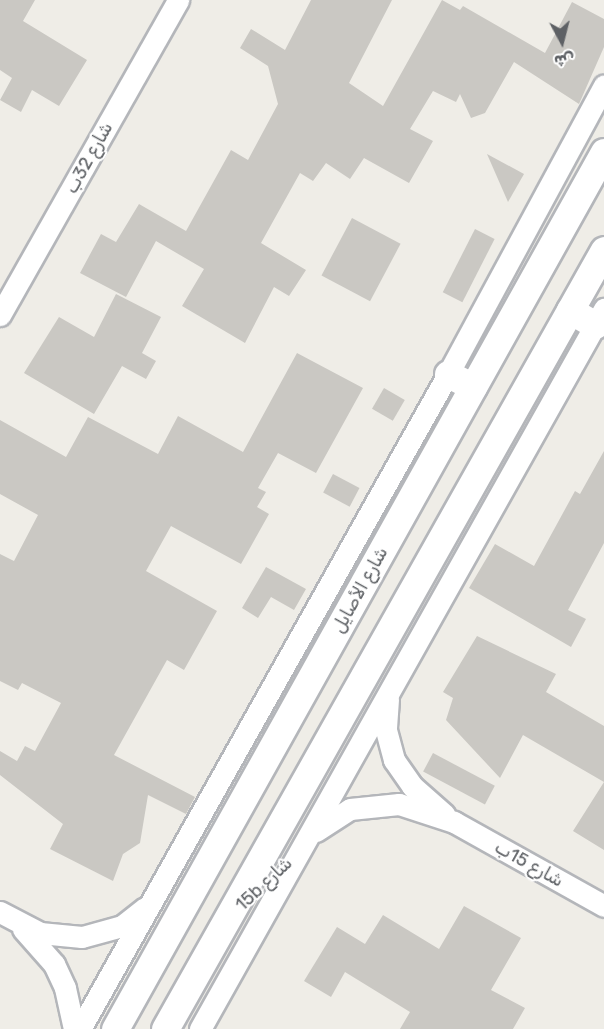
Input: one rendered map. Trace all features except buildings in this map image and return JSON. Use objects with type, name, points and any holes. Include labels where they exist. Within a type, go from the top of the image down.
[{"type":"street","name":"شارع 32ب","points":[[0,315],[173,2]]},
{"type":"street","points":[[80,1029],[448,374],[604,86]]},
{"type":"street","name":"شارع الأصايل","points":[[116,1029],[604,152]]},
{"type":"street","points":[[165,1029],[604,250]]},
{"type":"street","points":[[200,1029],[599,317],[570,310]]},
{"type":"street","points":[[448,374],[473,387]]},
{"type":"street","name":"شارع 15ب","points":[[393,685],[386,715],[394,760],[412,786],[454,822]]},
{"type":"street","name":"شارع 15ب","points":[[301,849],[335,816],[366,804],[399,804],[454,822],[604,906]]},
{"type":"street","name":"15b شارع","points":[[227,919],[301,849]]},
{"type":"street","points":[[0,912],[19,924],[61,937],[103,934],[122,926],[154,899]]},
{"type":"street","points":[[19,924],[54,964],[65,988],[74,1029]]}]
